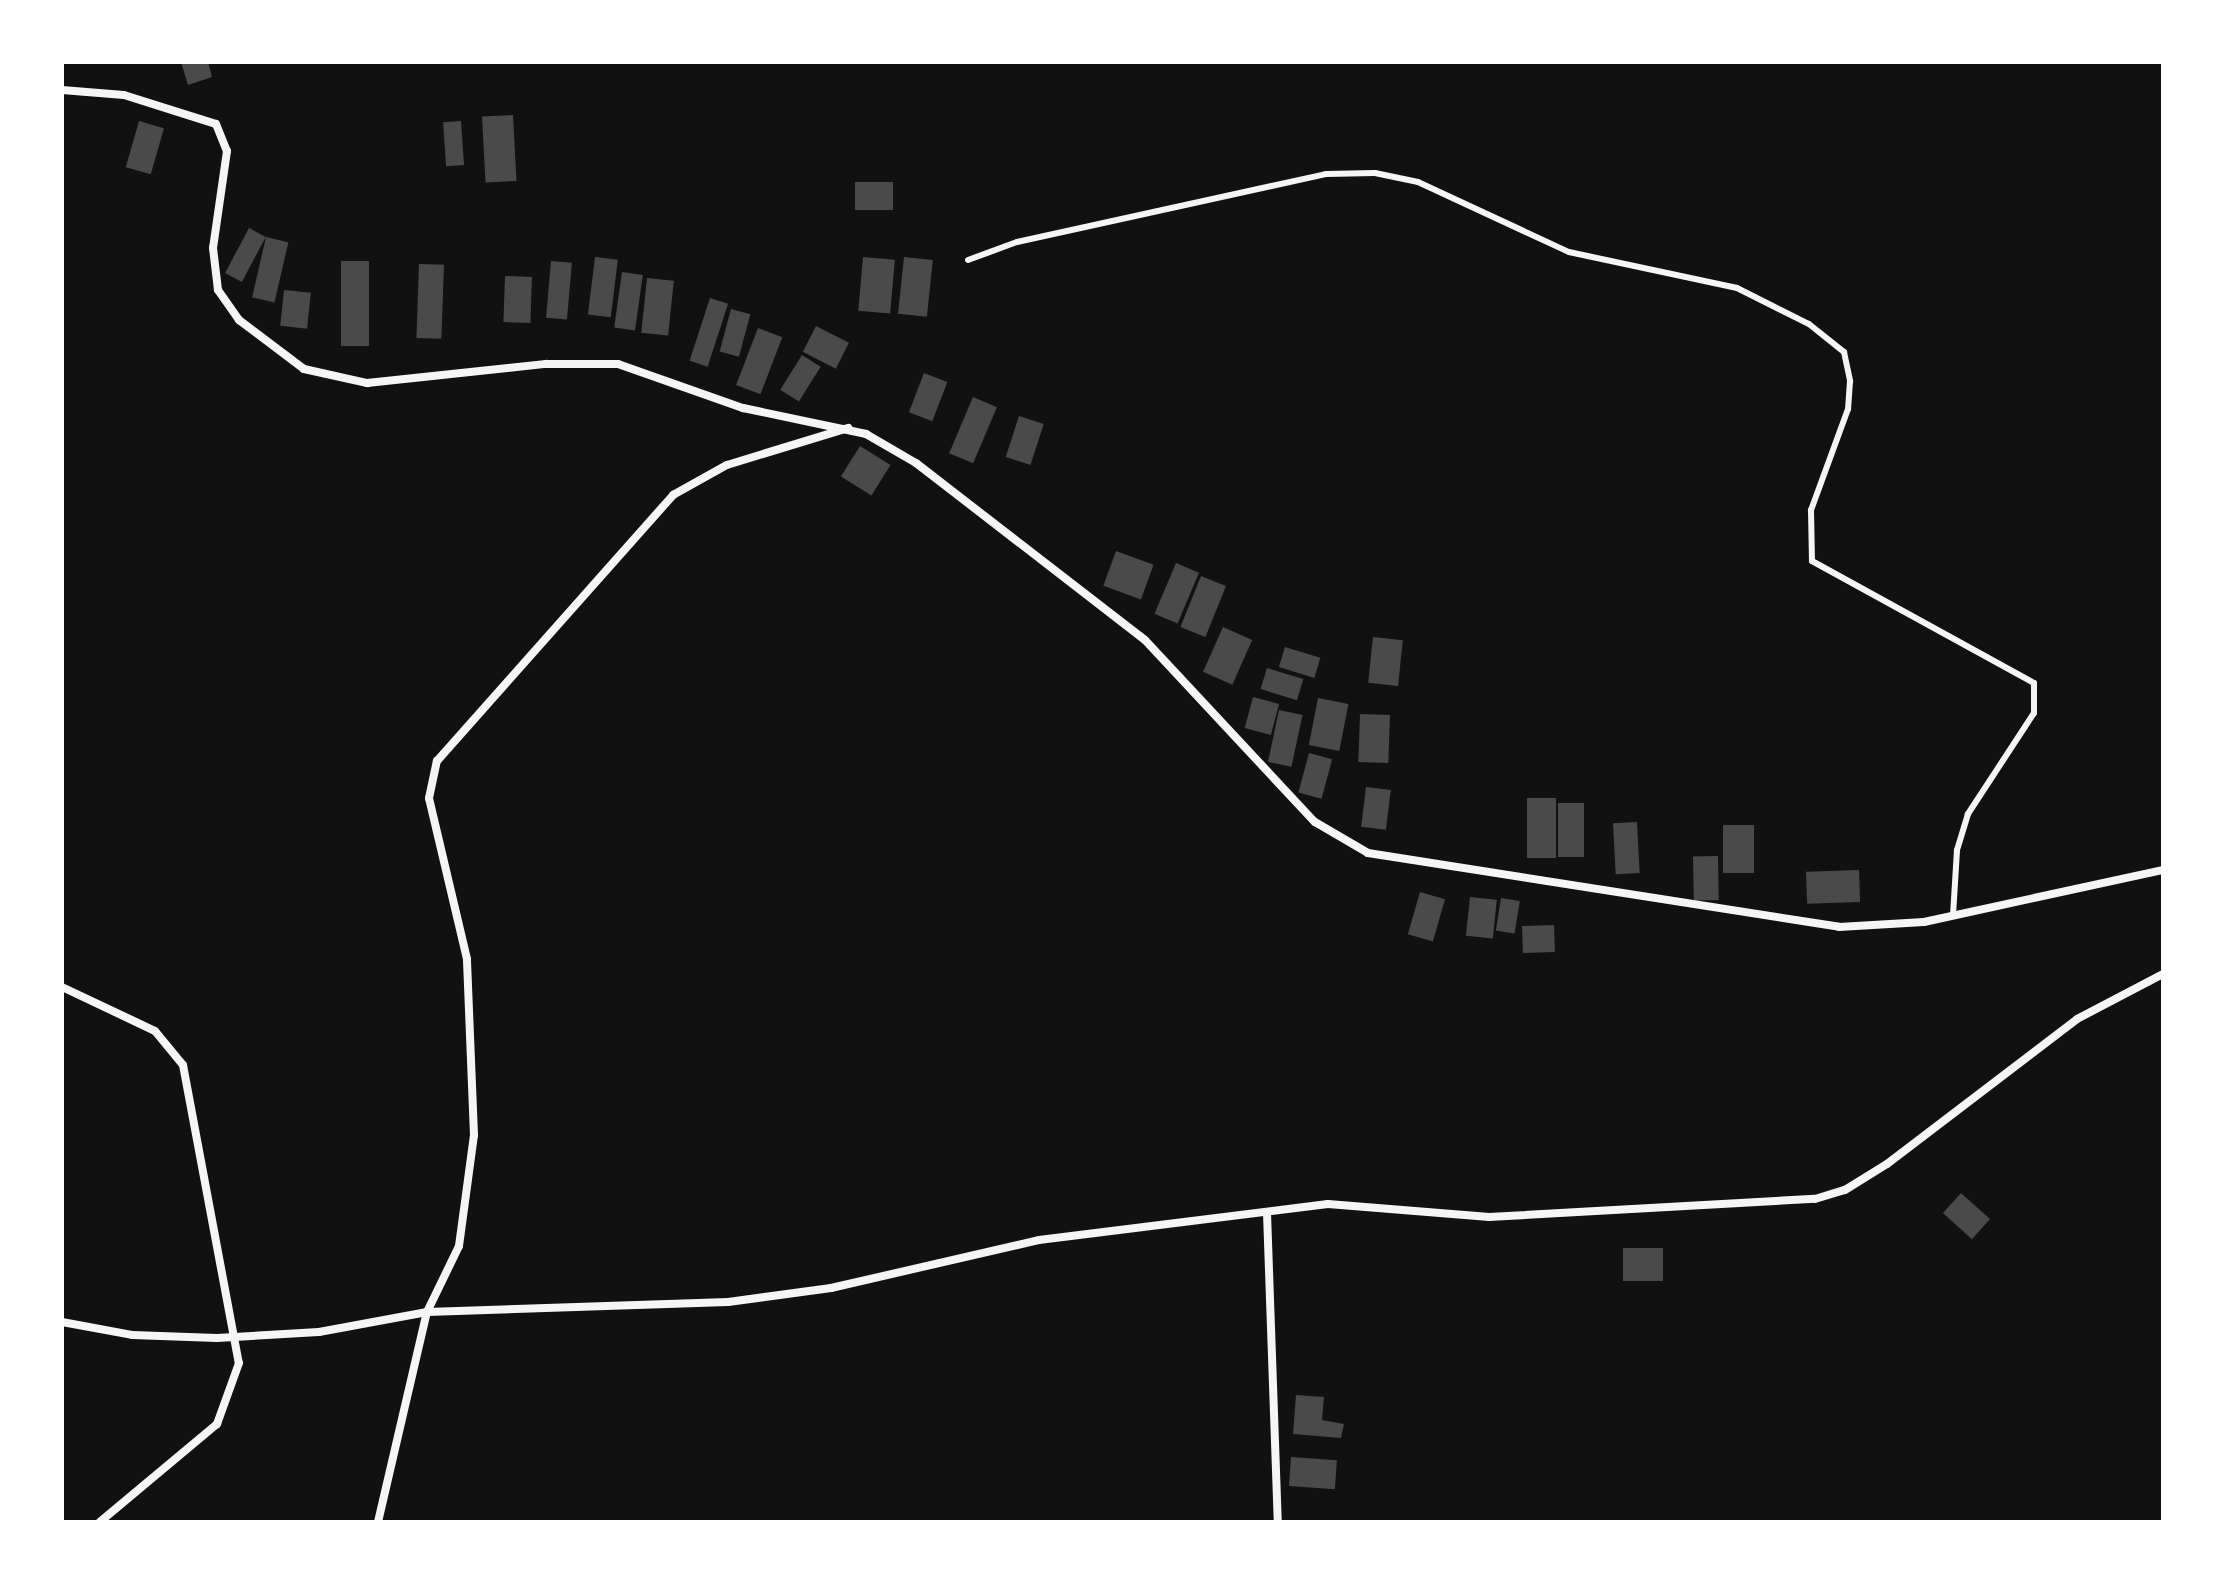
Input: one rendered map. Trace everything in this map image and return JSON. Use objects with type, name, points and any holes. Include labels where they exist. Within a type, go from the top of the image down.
[{"type":"street","points":[[62,90],[124,95],[216,124],[227,151],[213,248],[218,290],[239,320],[304,369],[367,383],[546,364],[618,364],[743,408],[849,428],[916,463],[1145,640],[1336,839],[1395,861],[1564,879],[1805,923],[1879,926],[1953,915],[2163,870]]},
{"type":"street","points":[[378,1522],[427,1312],[459,1246],[474,1135],[467,959],[429,798],[437,761],[673,495],[727,465],[849,428]]},
{"type":"street","points":[[62,1322],[170,1339],[235,1337],[427,1312],[728,1302],[831,1288],[1039,1240],[1267,1213],[1380,1205],[1489,1217],[1815,1199],[1845,1190],[1887,1164],[2077,1019],[2163,974]]},
{"type":"street","points":[[62,987],[155,1031],[183,1065],[235,1337],[238,1383],[217,1424],[100,1522]]},
{"type":"street","points":[[1267,1213],[1278,1522]]},
{"type":"lane","points":[[968,260],[1017,242],[1326,174],[1375,173],[1418,182],[1569,252],[1737,288],[1809,324],[1844,352],[1850,381],[1848,409],[1811,510],[1812,561],[2034,683],[2034,713],[1968,814],[1953,915]]},
{"type":"building","points":[[181,62],[208,62],[212,77],[188,85]]},
{"type":"building","points":[[513,115],[516,181],[485,183],[482,117]]},
{"type":"building","points":[[139,121],[164,128],[151,174],[126,167]]},
{"type":"building","points":[[461,121],[464,165],[446,166],[443,122]]},
{"type":"building","points":[[855,182],[893,182],[893,210],[855,210]]},
{"type":"building","points":[[249,228],[266,237],[242,282],[225,273]]},
{"type":"building","points":[[266,237],[288,242],[274,303],[252,297]]},
{"type":"building","points":[[595,257],[618,260],[611,317],[588,315]]},
{"type":"building","points":[[863,257],[895,260],[890,314],[858,311]]},
{"type":"building","points":[[904,257],[933,260],[927,317],[898,314]]},
{"type":"building","points":[[341,261],[369,261],[369,346],[341,346]]},
{"type":"building","points":[[551,261],[572,263],[567,320],[546,318]]},
{"type":"building","points":[[419,264],[444,265],[441,339],[416,338]]},
{"type":"building","points":[[622,272],[643,275],[635,330],[614,327]]},
{"type":"building","points":[[505,276],[532,277],[530,323],[503,322]]},
{"type":"building","points":[[647,278],[674,281],[668,336],[641,333]]},
{"type":"building","points":[[284,290],[311,293],[307,329],[280,326]]},
{"type":"building","points":[[710,298],[728,304],[708,367],[690,361]]},
{"type":"building","points":[[731,309],[750,314],[739,357],[720,352]]},
{"type":"building","points":[[816,326],[849,343],[836,369],[803,352]]},
{"type":"building","points":[[758,328],[782,337],[760,394],[736,385]]},
{"type":"building","points":[[802,355],[821,367],[799,401],[780,390]]},
{"type":"building","points":[[924,373],[947,382],[932,421],[909,412]]},
{"type":"building","points":[[973,397],[997,407],[973,463],[949,453]]},
{"type":"building","points":[[1019,416],[1044,424],[1030,465],[1006,457]]},
{"type":"building","points":[[860,446],[891,465],[871,496],[841,477]]},
{"type":"building","points":[[1116,551],[1154,565],[1141,599],[1103,586]]},
{"type":"building","points":[[1176,563],[1199,573],[1178,623],[1155,614]]},
{"type":"building","points":[[1201,576],[1226,586],[1205,637],[1180,627]]},
{"type":"building","points":[[1223,627],[1252,640],[1232,685],[1203,672]]},
{"type":"building","points":[[1373,637],[1403,640],[1398,686],[1368,683]]},
{"type":"building","points":[[1285,647],[1320,658],[1314,678],[1279,667]]},
{"type":"building","points":[[1267,668],[1303,679],[1297,700],[1261,689]]},
{"type":"building","points":[[1253,697],[1279,704],[1271,735],[1245,728]]},
{"type":"building","points":[[1318,698],[1348,704],[1339,751],[1309,745]]},
{"type":"building","points":[[1279,710],[1302,715],[1291,767],[1268,762]]},
{"type":"building","points":[[1360,714],[1390,715],[1388,763],[1358,762]]},
{"type":"building","points":[[1309,753],[1332,759],[1322,799],[1298,793]]},
{"type":"building","points":[[1366,787],[1391,790],[1386,830],[1361,827]]},
{"type":"building","points":[[1527,798],[1556,798],[1556,858],[1527,858]]},
{"type":"building","points":[[1558,803],[1584,803],[1584,857],[1558,857]]},
{"type":"building","points":[[1637,822],[1640,873],[1616,874],[1613,823]]},
{"type":"building","points":[[1723,825],[1754,825],[1754,873],[1723,873]]},
{"type":"building","points":[[1693,856],[1718,856],[1719,900],[1694,900]]},
{"type":"building","points":[[1859,870],[1860,902],[1807,904],[1806,872]]},
{"type":"building","points":[[1420,892],[1445,899],[1433,941],[1408,934]]},
{"type":"building","points":[[1470,897],[1497,900],[1493,939],[1466,936]]},
{"type":"building","points":[[1501,898],[1520,901],[1515,934],[1496,931]]},
{"type":"building","points":[[1554,925],[1555,952],[1523,953],[1522,926]]},
{"type":"building","points":[[1961,1193],[1990,1219],[1972,1239],[1943,1213]]},
{"type":"building","points":[[1623,1248],[1663,1248],[1663,1281],[1623,1281]]},
{"type":"building","points":[[1296,1395],[1324,1397],[1322,1420],[1344,1424],[1341,1438],[1293,1434]]},
{"type":"building","points":[[1291,1457],[1337,1460],[1335,1489],[1289,1486]]}]
